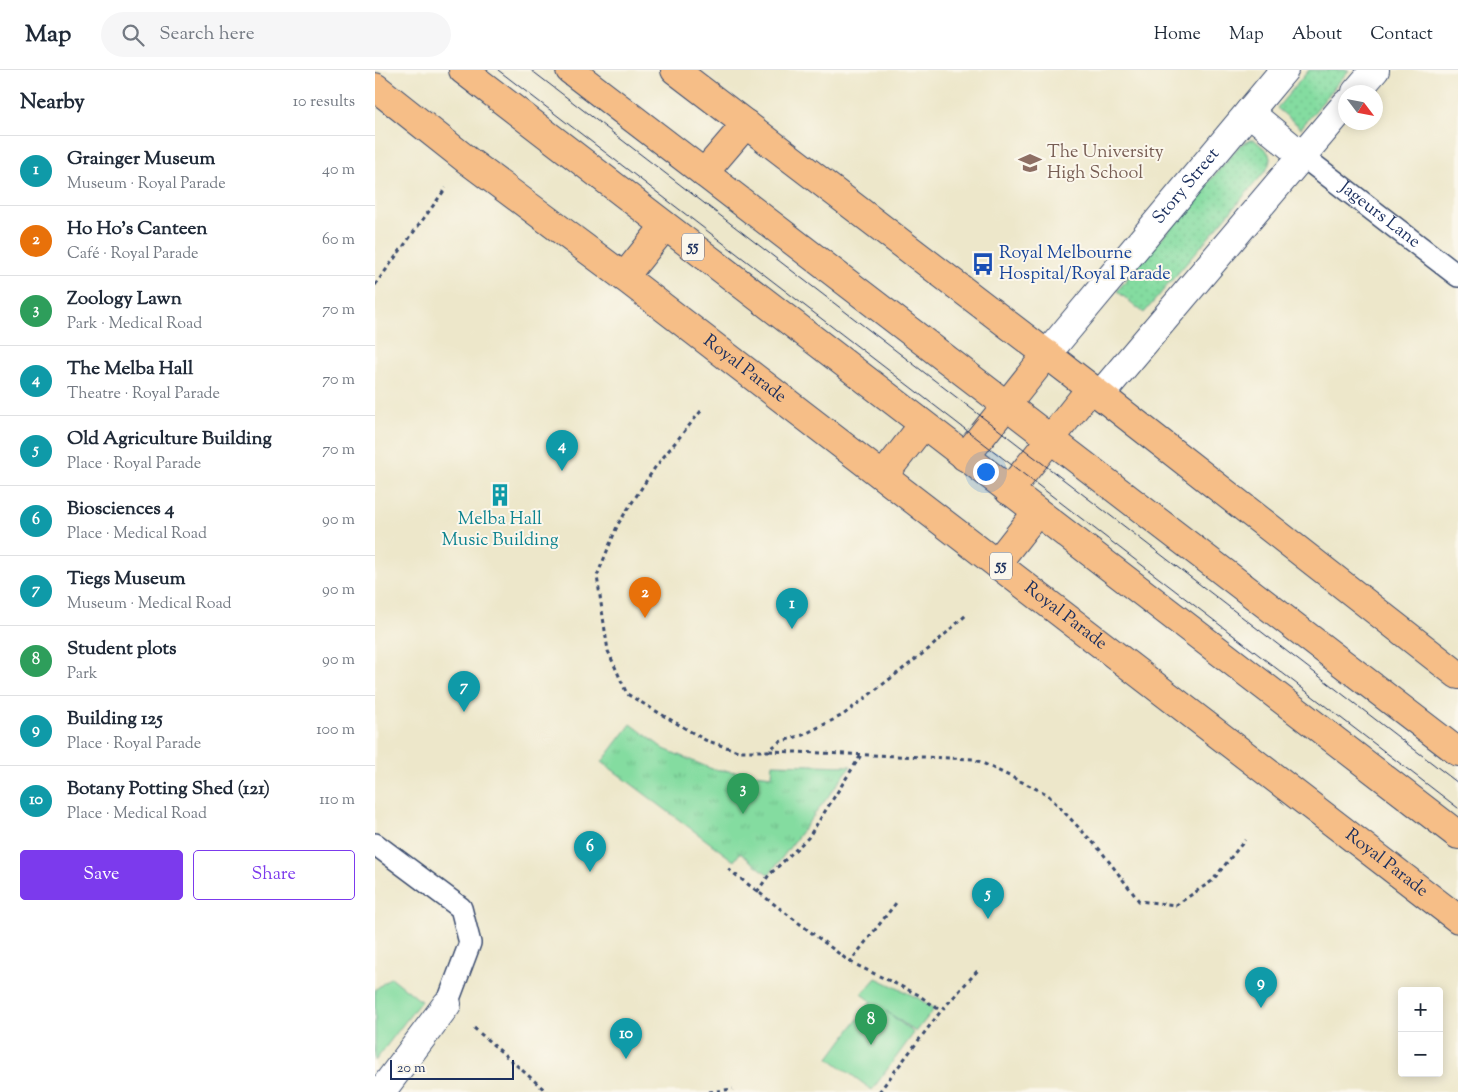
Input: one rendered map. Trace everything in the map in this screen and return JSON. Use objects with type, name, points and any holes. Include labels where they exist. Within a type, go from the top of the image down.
[{"type":"main road","name":"55","points":[[463,70],[1458,835]]},
{"type":"main road","points":[[570,70],[1458,752]]},
{"type":"main road","points":[[675,70],[1095,391],[1458,675]]},
{"type":"main road","name":"Royal Parade","points":[[375,87],[467,160],[624,277],[997,563],[1458,920]]},
{"type":"main road","points":[[704,173],[746,124]]},
{"type":"main road","points":[[624,277],[665,226]]},
{"type":"main road","points":[[965,457],[1047,354]]},
{"type":"main road","points":[[1009,491],[1050,439],[1095,391]]},
{"type":"main road","points":[[883,476],[923,425]]},
{"type":"main road","points":[[997,563],[1037,512]]},
{"type":"street","name":"Story Street","points":[[1047,354],[1284,70]]},
{"type":"street","points":[[1361,85],[1375,70]]},
{"type":"street","points":[[1249,112],[1301,155]]},
{"type":"street","points":[[1095,391],[1338,112]]},
{"type":"street","points":[[381,1092],[447,1004]]},
{"type":"lane","name":"Jageurs Lane","points":[[1301,155],[1458,276]]},
{"type":"lane","points":[[375,844],[461,908],[471,943],[447,1004]]},
{"type":"path","points":[[375,285],[467,160]]},
{"type":"path","points":[[701,411],[656,466],[618,524],[597,576],[608,652],[627,694],[705,740],[739,750],[974,759],[1047,794],[1101,851],[1139,901],[1176,905],[1212,881],[1245,840]]},
{"type":"path","points":[[768,751],[779,742],[803,735],[843,715],[930,648],[966,615]]},
{"type":"path","points":[[757,892],[769,876],[808,838],[861,755]]},
{"type":"path","points":[[728,869],[850,962],[917,994],[941,1011]]},
{"type":"path","points":[[850,962],[896,903]]},
{"type":"path","points":[[879,1092],[941,1011],[980,968]]},
{"type":"path","points":[[447,1004],[547,1092]]},
{"type":"path","points":[[709,1092],[733,1089]]},
{"type":"green space","points":[[1309,70],[1349,70],[1301,128],[1277,108]]},
{"type":"green space","points":[[1250,140],[1255,140],[1270,156],[1267,169],[1144,313],[1117,291],[1240,145]]},
{"type":"green space","points":[[631,724],[664,749],[712,769],[772,776],[773,764],[851,766],[769,875],[740,853],[734,861],[602,762]]},
{"type":"green space","points":[[391,977],[421,1001],[375,1061],[375,990]]},
{"type":"green space","points":[[876,978],[918,998],[934,1009],[916,1032],[886,1011],[914,1033],[872,1090],[829,1058],[871,1001],[862,994]]},
{"type":"tram line","points":[[498,70],[1458,808]]},
{"type":"tram line","points":[[531,70],[1458,783]]},
{"type":"place","name":"The University High School","points":[[1030,163]]},
{"type":"place","name":"Royal Melbourne Hospital/Royal Parade","points":[[983,264]]},
{"type":"place","name":"The Melba Hall","points":[[562,471]]},
{"type":"place","name":"Melba Hall Music Building","points":[[500,495]]},
{"type":"place","name":"Ho Ho's Canteen","points":[[645,618]]},
{"type":"place","name":"Grainger Museum","points":[[792,629]]},
{"type":"place","name":"Tiegs Museum","points":[[464,712]]},
{"type":"place","name":"Zoology Lawn","points":[[743,814]]},
{"type":"place","name":"Biosciences 4","points":[[590,872]]},
{"type":"place","name":"Old Agriculture Building","points":[[988,919]]},
{"type":"place","name":"Building 125","points":[[1261,1008]]},
{"type":"place","name":"Student plots","points":[[871,1045]]},
{"type":"place","name":"Botany Potting Shed (121)","points":[[626,1059]]}]
